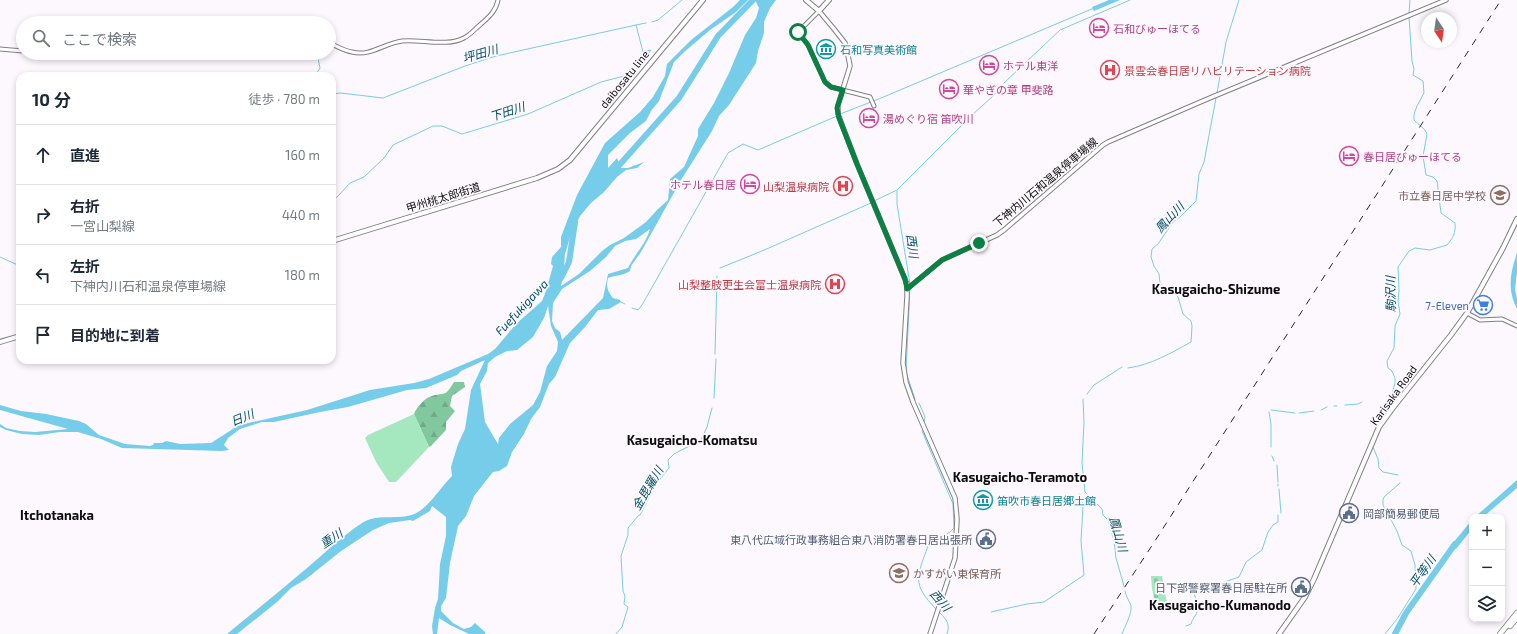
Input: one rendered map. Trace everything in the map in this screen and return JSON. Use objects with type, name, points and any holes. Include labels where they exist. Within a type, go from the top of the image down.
[{"type":"highway","name":"daibosatu line","points":[[558,169],[570,160],[703,0]]},
{"type":"highway","points":[[806,0],[818,11],[829,0]]},
{"type":"highway","name":"甲州桃太郎街道","points":[[336,239],[537,178],[558,169]]},
{"type":"highway","name":"Karisaka Road","points":[[1279,634],[1305,597],[1314,579],[1379,427],[1467,313],[1503,248],[1517,219]]},
{"type":"highway","points":[[0,342],[16,337]]},
{"type":"highway","points":[[1502,634],[1517,613]]},
{"type":"highway","points":[[1502,634],[1516,620]]},
{"type":"main road","name":"下神内川石和温泉停車場線","points":[[909,288],[942,260],[997,235],[1004,230],[1103,145],[1214,96],[1446,0]]},
{"type":"main road","points":[[818,11],[845,43],[847,50],[850,66],[838,105],[839,116],[909,288],[903,363],[906,382],[913,402],[953,493],[957,508],[955,558],[930,634]]},
{"type":"street","points":[[336,46],[360,54],[403,41],[456,41],[470,34],[489,17],[496,8],[498,0]]},
{"type":"street","points":[[818,11],[798,32],[808,45],[825,82],[831,87],[870,97],[872,103]]},
{"type":"street","points":[[0,49],[16,50]]},
{"type":"street","points":[[1467,313],[1480,320],[1502,319],[1517,326]]},
{"type":"green space","points":[[454,382],[464,382],[465,387],[452,396],[450,406],[455,411],[446,422],[446,430],[429,447],[414,414],[419,406],[429,397],[447,392]]},
{"type":"green space","points":[[414,414],[429,447],[396,482],[389,482],[376,462],[365,438],[368,435]]},
{"type":"green space","points":[[1151,576],[1162,576],[1167,603],[1158,607],[1156,606],[1152,589]]},
{"type":"water","points":[[740,0],[748,0],[736,12],[710,30],[674,62],[659,101],[651,111],[646,121],[630,133],[608,155],[608,168],[617,158],[621,168],[628,168],[644,162],[637,168],[626,170],[591,203],[580,216],[570,237],[565,254],[561,286],[579,274],[602,251],[624,238],[646,222],[668,200],[670,179],[684,167],[698,136],[698,129],[714,103],[729,73],[745,35],[756,18],[759,8],[755,0],[776,0],[770,8],[764,22],[764,33],[756,63],[729,105],[719,116],[712,131],[681,180],[641,252],[631,266],[630,271],[625,274],[608,278],[607,286],[609,293],[613,298],[620,300],[621,302],[609,309],[598,310],[570,343],[555,377],[549,384],[540,407],[531,419],[524,434],[512,452],[507,466],[499,471],[493,472],[474,496],[466,516],[458,526],[450,563],[446,598],[441,606],[441,611],[453,623],[464,629],[471,627],[475,623],[485,632],[485,634],[469,634],[439,618],[437,634],[433,634],[432,626],[438,599],[440,564],[446,536],[446,517],[432,506],[430,511],[413,521],[410,520],[389,523],[373,530],[341,551],[306,579],[291,588],[277,602],[237,634],[227,634],[362,523],[376,518],[412,515],[431,501],[452,476],[451,467],[458,444],[465,429],[471,390],[485,360],[461,371],[457,375],[426,388],[407,390],[348,407],[274,422],[262,422],[240,429],[228,438],[224,445],[229,450],[222,451],[122,448],[101,439],[78,432],[60,432],[39,435],[22,434],[0,427],[0,424],[6,428],[35,432],[68,429],[0,410],[0,405],[21,411],[46,414],[79,421],[86,424],[99,435],[125,444],[150,446],[154,443],[162,443],[166,441],[180,444],[211,443],[239,425],[307,410],[370,390],[429,379],[488,354],[495,349],[516,324],[542,301],[553,266],[551,264],[552,257],[561,247],[561,237],[577,195],[605,143],[640,112],[653,97],[665,76],[667,64],[691,40]],"holes":[[[650,229],[646,240],[628,268],[608,274],[603,298],[562,340],[560,332],[555,328],[552,321],[553,303],[562,289],[590,271],[606,257],[615,246],[625,241],[636,239]],[[548,306],[551,326],[558,342],[557,351],[547,366],[540,392],[533,405],[510,424],[499,438],[498,444],[485,422],[480,384],[487,371],[488,363],[495,357],[507,351],[517,350],[533,337],[544,318]]]},
{"type":"water","points":[[1109,0],[1120,0],[1094,11],[1092,7]]},
{"type":"water","points":[[1517,253],[1515,289],[1517,309],[1512,295],[1511,274]]},
{"type":"water","points":[[1517,480],[1517,488],[1487,514],[1478,514]]},
{"type":"water","points":[[1469,524],[1469,533],[1456,549],[1448,549]]},
{"type":"waterway","name":"下田川","points":[[652,22],[658,20],[682,0]]},
{"type":"waterway","name":"Fuefukigawa","points":[[614,171],[679,98],[718,36],[753,0]]},
{"type":"waterway","name":"西川","points":[[1004,83],[1060,30],[1130,0]]},
{"type":"waterway","name":"鳳山川","points":[[1217,93],[1226,42],[1239,0]]},
{"type":"waterway","name":"駒沢川","points":[[1409,13],[1410,0]]},
{"type":"waterway","points":[[874,101],[1094,8]]},
{"type":"waterway","name":"駒沢川","points":[[1376,429],[1387,412],[1395,383],[1395,378],[1392,371],[1388,368],[1387,361],[1394,348],[1395,326],[1400,314],[1398,301],[1398,267],[1409,251],[1415,248],[1430,250],[1447,245],[1455,230],[1455,223],[1441,213],[1437,181],[1433,177],[1426,175],[1423,156],[1427,134],[1425,130],[1414,120],[1414,114],[1424,93],[1423,81],[1413,75],[1414,69],[1412,61],[1409,17]]},
{"type":"waterway","name":"下田川","points":[[336,198],[350,183],[364,177],[384,158],[393,145],[433,126],[442,126],[462,134],[528,114],[601,82],[632,74],[651,50],[643,52],[636,25],[646,23]]},
{"type":"waterway","name":"坪田川","points":[[336,94],[383,98],[465,66],[496,56],[636,25]]},
{"type":"waterway","name":"坪田川","points":[[318,60],[320,68],[318,72]]},
{"type":"waterway","name":"西川","points":[[971,116],[1001,87]]},
{"type":"waterway","name":"鳳山川","points":[[1128,368],[1153,361],[1191,342],[1191,321],[1183,314],[1178,297],[1175,293],[1164,288],[1160,283],[1159,274],[1151,257],[1152,249],[1158,244],[1173,222],[1196,201],[1199,174],[1204,162],[1216,98]]},
{"type":"waterway","points":[[840,114],[871,102]]},
{"type":"waterway","points":[[632,308],[638,310],[642,305],[728,153],[743,144],[758,150],[837,116]]},
{"type":"waterway","name":"西川","points":[[874,201],[897,190],[965,122]]},
{"type":"waterway","name":"西川","points":[[897,191],[897,204],[910,284]]},
{"type":"waterway","name":"金毘羅川","points":[[720,268],[871,203]]},
{"type":"waterway","name":"Fuefukigawa","points":[[561,278],[569,262],[575,222]]},
{"type":"waterway","name":"下田川","points":[[0,257],[16,264]]},
{"type":"waterway","name":"金毘羅川","points":[[715,354],[717,276]]},
{"type":"waterway","name":"西川","points":[[906,372],[910,287]]},
{"type":"waterway","points":[[621,302],[625,304]]},
{"type":"waterway","name":"金毘羅川","points":[[714,398],[716,359]]},
{"type":"waterway","name":"鳳山川","points":[[1087,394],[1094,385],[1122,367]]},
{"type":"waterway","name":"西川","points":[[907,375],[915,399]]},
{"type":"waterway","name":"鳳山川","points":[[1083,399],[1084,422],[1082,463],[1085,492],[1102,509],[1103,515],[1108,520],[1124,586]]},
{"type":"waterway","points":[[1345,405],[1358,404],[1362,402]]},
{"type":"waterway","name":"西川","points":[[919,403],[925,417],[924,422]]},
{"type":"waterway","points":[[1321,410],[1327,407]]},
{"type":"waterway","name":"金毘羅川","points":[[616,634],[622,627],[628,607],[624,604],[625,596],[623,591],[621,556],[628,535],[628,528],[640,515],[656,484],[669,468],[668,460],[674,454],[701,440],[707,427],[712,408]]},
{"type":"waterway","points":[[1271,410],[1295,413]]},
{"type":"waterway","points":[[1299,413],[1314,411]]},
{"type":"waterway","points":[[1269,412],[1271,424],[1271,447]]},
{"type":"waterway","name":"西川","points":[[922,431],[953,504],[954,528],[928,546],[918,579],[923,593],[936,609]]},
{"type":"waterway","name":"駒沢川","points":[[1373,447],[1378,459],[1379,468],[1383,472],[1398,475]]},
{"type":"waterway","points":[[1272,456],[1274,461]]},
{"type":"waterway","points":[[1277,465],[1278,482]]},
{"type":"waterway","name":"駒沢川","points":[[1385,634],[1397,619],[1416,589],[1415,565],[1411,551],[1402,545],[1397,531],[1383,505],[1383,499],[1385,496],[1400,483]]},
{"type":"waterway","points":[[1279,489],[1281,513]]},
{"type":"waterway","name":"鳳山川","points":[[991,612],[1044,602],[1084,575],[1081,541],[1083,506],[1080,494]]},
{"type":"waterway","points":[[1204,589],[1239,577],[1246,562],[1262,550],[1268,532],[1273,525],[1278,522],[1278,515]]},
{"type":"waterway","name":"平等川","points":[[1395,634],[1406,613],[1455,544]]},
{"type":"waterway","points":[[1187,586],[1198,588]]},
{"type":"waterway","points":[[1186,626],[1191,624],[1198,609],[1194,589]]},
{"type":"waterway","name":"鳳山川","points":[[1122,634],[1131,609],[1125,591]]},
{"type":"waterway","name":"西川","points":[[938,611],[945,618],[948,624],[947,634]]},
{"type":"railway","points":[[1094,634],[1501,0]]},
{"type":"place","name":"石和びゅーほてる","points":[[1099,28]]},
{"type":"place","name":"石和写真美術館","points":[[826,49]]},
{"type":"place","name":"ホテル東洋","points":[[989,65]]},
{"type":"place","name":"景雲会春日居リハビリテーション病院","points":[[1110,70]]},
{"type":"place","name":"華やぎの章 甲斐路","points":[[949,89]]},
{"type":"place","name":"湯めぐり宿 笛吹川","points":[[869,118]]},
{"type":"place","name":"春日居びゅーほてる","points":[[1349,156]]},
{"type":"place","name":"ホテル春日居","points":[[750,184]]},
{"type":"place","name":"山梨温泉病院","points":[[843,186]]},
{"type":"place","name":"市立春日居中学校","points":[[1500,195]]},
{"type":"place","name":"山梨整肢更生会富士温泉病院","points":[[835,284]]},
{"type":"place","name":"7-Eleven","points":[[1483,305]]},
{"type":"place","name":"笛吹市春日居郷土館","points":[[983,500]]},
{"type":"place","name":"岡部簡易郵便局","points":[[1349,513]]},
{"type":"place","name":"東八代広域行政事務組合東八消防署春日居出張所","points":[[986,539]]},
{"type":"place","name":"かすがい東保育所","points":[[899,573]]},
{"type":"place","name":"日下部警察署春日居駐在所","points":[[1301,587]]},
{"type":"district","name":"Kasugaicho-Shizume","points":[[1216,289]]},
{"type":"district","name":"Kasugaicho-Komatsu","points":[[692,440]]},
{"type":"district","name":"Kasugaicho-Teramoto","points":[[1020,477]]},
{"type":"district","name":"Itchotanaka","points":[[57,515]]},
{"type":"district","name":"Kasugaicho-Kumanodo","points":[[1220,605]]},
{"type":"route","points":[[798,32],[808,45],[825,82],[831,87],[843,90],[837,108],[839,118],[907,284],[907,289],[942,260],[979,243]]},
{"type":"water label","name":"日川","points":[[242,417]]},
{"type":"water label","name":"重川","points":[[331,538]]}]
